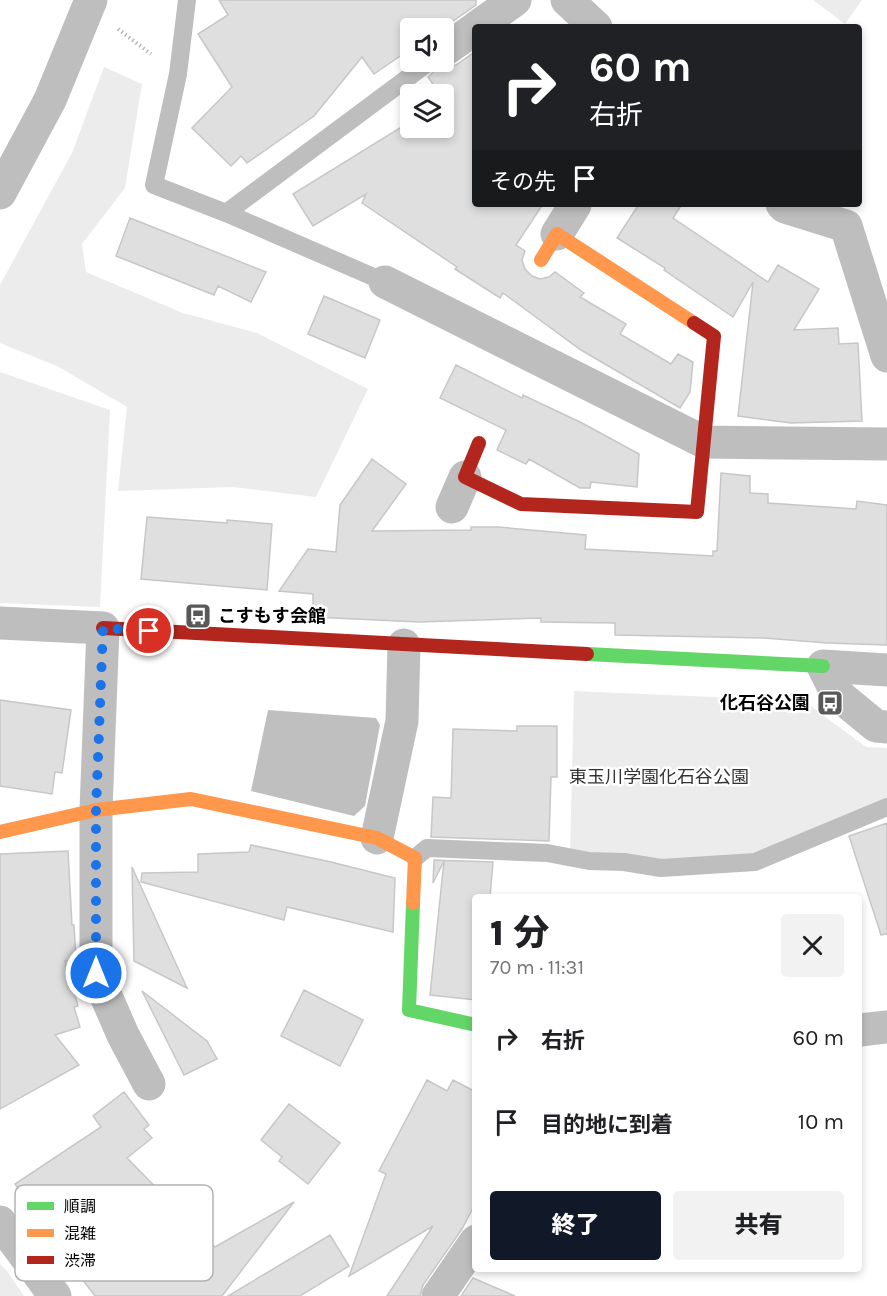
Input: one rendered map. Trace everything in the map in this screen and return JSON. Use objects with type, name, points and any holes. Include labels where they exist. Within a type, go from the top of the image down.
[{"type":"street","points":[[0,193],[50,100],[91,0]]},
{"type":"street","points":[[482,24],[515,0]]},
{"type":"street","points":[[567,0],[593,24]]},
{"type":"street","points":[[454,44],[472,31]]},
{"type":"street","points":[[465,477],[521,504],[697,512],[714,336],[549,247],[573,207]]},
{"type":"street","points":[[785,207],[846,226],[887,356]]},
{"type":"street","points":[[385,282],[704,442],[887,444]]},
{"type":"street","points":[[452,507],[480,443]]},
{"type":"street","points":[[0,622],[887,670]]},
{"type":"street","points":[[103,628],[96,810],[96,973],[123,1035],[149,1084]]},
{"type":"street","points":[[377,838],[402,721],[404,645]]},
{"type":"street","points":[[823,666],[837,694],[876,726],[887,727]]},
{"type":"street","points":[[0,832],[96,810],[191,799],[377,838],[415,858],[409,1010],[472,1024]]},
{"type":"street","points":[[862,1030],[887,1027]]},
{"type":"street","points":[[0,1223],[15,1243]]},
{"type":"street","points":[[438,1296],[472,1247]]},
{"type":"street","points":[[44,1281],[55,1296]]},
{"type":"lane","points":[[187,0],[178,74],[154,185],[226,213],[385,282]]},
{"type":"lane","points":[[226,213],[416,72]]},
{"type":"lane","points":[[415,858],[427,848],[547,853],[589,861],[624,862],[661,868],[755,862],[887,807]]},
{"type":"path","points":[[117,28],[178,74]]},
{"type":"green space","points":[[813,0],[862,0],[845,24]]},
{"type":"green space","points":[[104,67],[142,84],[125,188],[82,244],[86,272],[183,313],[257,333],[368,389],[316,497],[233,487],[118,491],[127,407],[59,367],[0,343],[0,285],[72,153]]},
{"type":"green space","points":[[0,372],[110,410],[100,607],[0,603]]},
{"type":"green space","name":"東玉川学園化石谷公園","points":[[574,691],[804,701],[866,747],[887,748],[887,803],[750,858],[664,860],[570,853]]},
{"type":"green space","points":[[0,1264],[7,1271],[24,1296],[0,1296]]},
{"type":"shaded area","points":[[268,710],[376,718],[380,725],[365,806],[354,816],[251,791]]},
{"type":"building","points":[[219,0],[476,0],[476,5],[454,20],[454,18],[400,18],[400,56],[374,74],[362,57],[314,116],[247,163],[241,156],[231,166],[192,128],[232,87],[198,34],[228,15]]},
{"type":"building","points":[[472,54],[472,207],[541,207],[516,245],[525,251],[522,260],[525,269],[532,276],[540,279],[549,277],[555,272],[584,293],[580,297],[626,324],[620,334],[671,364],[678,354],[693,362],[690,392],[680,408],[581,350],[503,293],[500,298],[455,269],[457,267],[362,203],[366,194],[313,226],[293,194],[400,128],[400,138],[454,138],[454,84],[433,84],[428,77],[433,72],[454,72],[454,66]]},
{"type":"building","points":[[637,207],[680,207],[673,218],[768,282],[778,265],[819,289],[794,330],[838,328],[839,344],[858,343],[862,421],[791,423],[738,416],[753,282],[733,317],[664,270],[665,268],[617,238]]},
{"type":"building","points":[[130,218],[266,272],[251,302],[218,286],[214,295],[116,256]]},
{"type":"building","points":[[324,296],[380,320],[365,358],[308,334]]},
{"type":"building","points":[[456,365],[522,398],[523,395],[582,423],[639,454],[637,487],[591,482],[590,488],[580,488],[529,459],[526,464],[497,450],[506,430],[440,398]]},
{"type":"building","points":[[372,459],[406,484],[372,531],[471,530],[471,527],[498,527],[586,535],[585,549],[713,556],[713,551],[717,551],[721,473],[750,476],[750,493],[768,494],[768,503],[856,509],[857,501],[887,505],[887,645],[764,638],[615,635],[615,623],[541,622],[541,618],[419,622],[313,617],[313,594],[279,591],[308,549],[336,552],[340,505]]},
{"type":"building","points":[[147,517],[272,524],[267,590],[141,579]]},
{"type":"building","points":[[0,700],[71,710],[62,773],[55,772],[52,794],[0,786]]},
{"type":"building","points":[[517,726],[557,726],[557,777],[551,777],[549,841],[431,837],[433,797],[451,798],[453,729],[517,731]]},
{"type":"building","points":[[887,823],[887,934],[881,935],[849,836]]},
{"type":"building","points":[[251,845],[395,878],[393,932],[287,907],[284,920],[141,882],[142,873],[198,872],[198,854],[249,852]]},
{"type":"building","points":[[68,851],[76,960],[65,961],[78,1006],[74,1007],[80,1027],[55,1035],[79,1065],[0,1109],[0,854]]},
{"type":"building","points":[[434,860],[493,862],[490,894],[472,894],[472,1000],[430,995],[444,861],[433,883]]},
{"type":"building","points":[[132,867],[187,988],[134,961]]},
{"type":"building","points":[[304,990],[363,1020],[340,1066],[281,1036]]},
{"type":"building","points":[[142,991],[207,1041],[217,1059],[184,1075]]},
{"type":"building","points":[[427,1080],[447,1091],[453,1080],[472,1090],[472,1210],[462,1229],[423,1285],[420,1296],[387,1296],[433,1226],[349,1276],[386,1174],[379,1171]]},
{"type":"building","points":[[124,1092],[149,1125],[144,1129],[152,1138],[127,1158],[154,1185],[16,1185],[101,1127],[93,1116]]},
{"type":"building","points":[[289,1104],[340,1143],[308,1184],[279,1161],[282,1157],[261,1140]]},
{"type":"building","points":[[294,1202],[222,1296],[95,1296],[84,1281],[213,1281],[213,1245],[215,1247]]},
{"type":"building","points":[[330,1235],[349,1266],[300,1296],[228,1296]]},
{"type":"building","points":[[473,1278],[515,1296],[461,1296]]},
{"type":"traffic: fast","points":[[587,654],[823,666]]},
{"type":"traffic: fast","points":[[413,903],[409,1010],[472,1024]]},
{"type":"traffic: slow","points":[[541,260],[557,234],[694,323]]},
{"type":"traffic: slow","points":[[0,832],[96,810],[191,799],[377,838],[415,858],[413,903]]},
{"type":"traffic: jam","points":[[479,443],[465,477],[521,504],[697,512],[714,336],[694,323]]},
{"type":"traffic: jam","points":[[103,628],[587,654]]},
{"type":"place","name":"こすもす会館","points":[[198,616]]},
{"type":"place","name":"化石谷公園","points":[[830,703]]},
{"type":"route","points":[[96,973],[96,810],[103,628],[149,631]]}]
